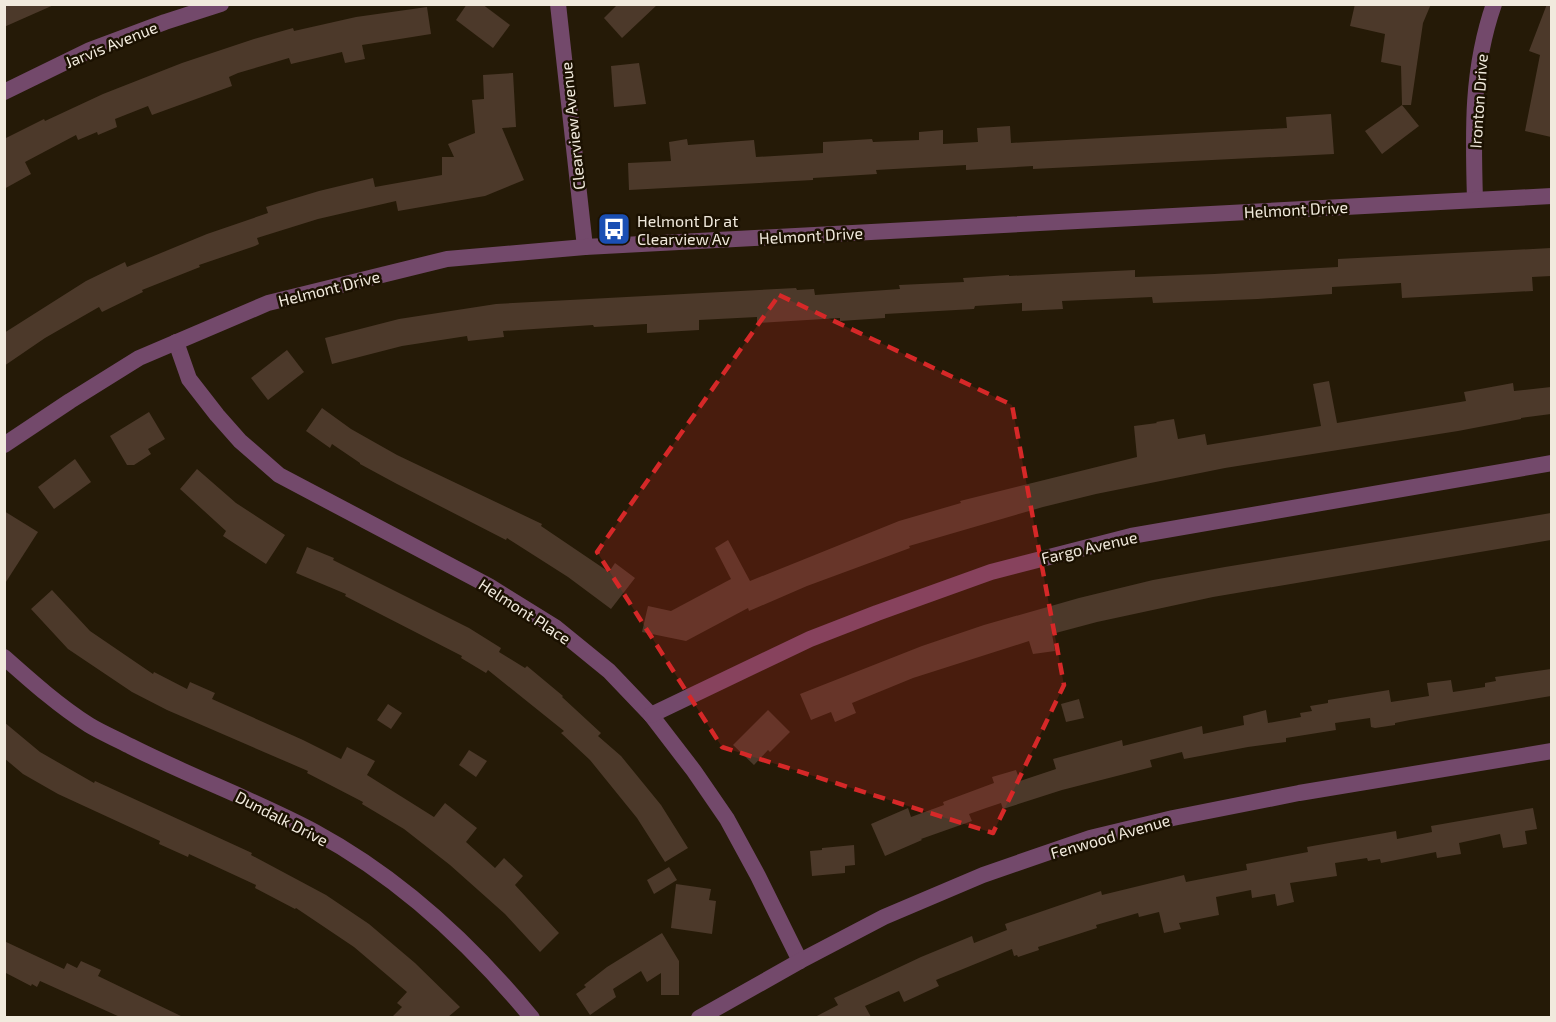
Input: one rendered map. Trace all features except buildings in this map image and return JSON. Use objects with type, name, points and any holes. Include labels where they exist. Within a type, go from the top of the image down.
[{"type":"street","name":"Jarvis Avenue","points":[[4,92],[90,50],[220,4]]},
{"type":"street","name":"Clearview Avenue","points":[[558,4],[585,247]]},
{"type":"street","name":"Ironton Drive","points":[[1475,200],[1473,122],[1476,80],[1483,37],[1494,4]]},
{"type":"street","name":"Helmont Drive","points":[[4,445],[139,358],[268,303],[447,259],[585,247],[1551,196]]},
{"type":"street","name":"Helmont Place","points":[[176,342],[189,379],[217,416],[240,441],[279,475],[489,586],[555,627],[609,671],[651,715],[727,819],[800,961]]},
{"type":"street","name":"Fargo Avenue","points":[[651,715],[810,639],[991,572],[1131,536],[1551,463]]},
{"type":"street","name":"Dundalk Drive","points":[[4,657],[90,726],[315,832],[356,857],[420,903],[462,939],[532,1017]]},
{"type":"street","name":"Fenwood Avenue","points":[[699,1017],[884,917],[983,874],[1090,838],[1173,818],[1299,793],[1551,752]]},
{"type":"highlighted area","points":[[779,295],[1012,405],[1064,685],[993,833],[722,747],[597,552]]},
{"type":"place","name":"Helmont Dr at Clearview Av","points":[[614,229]]}]
